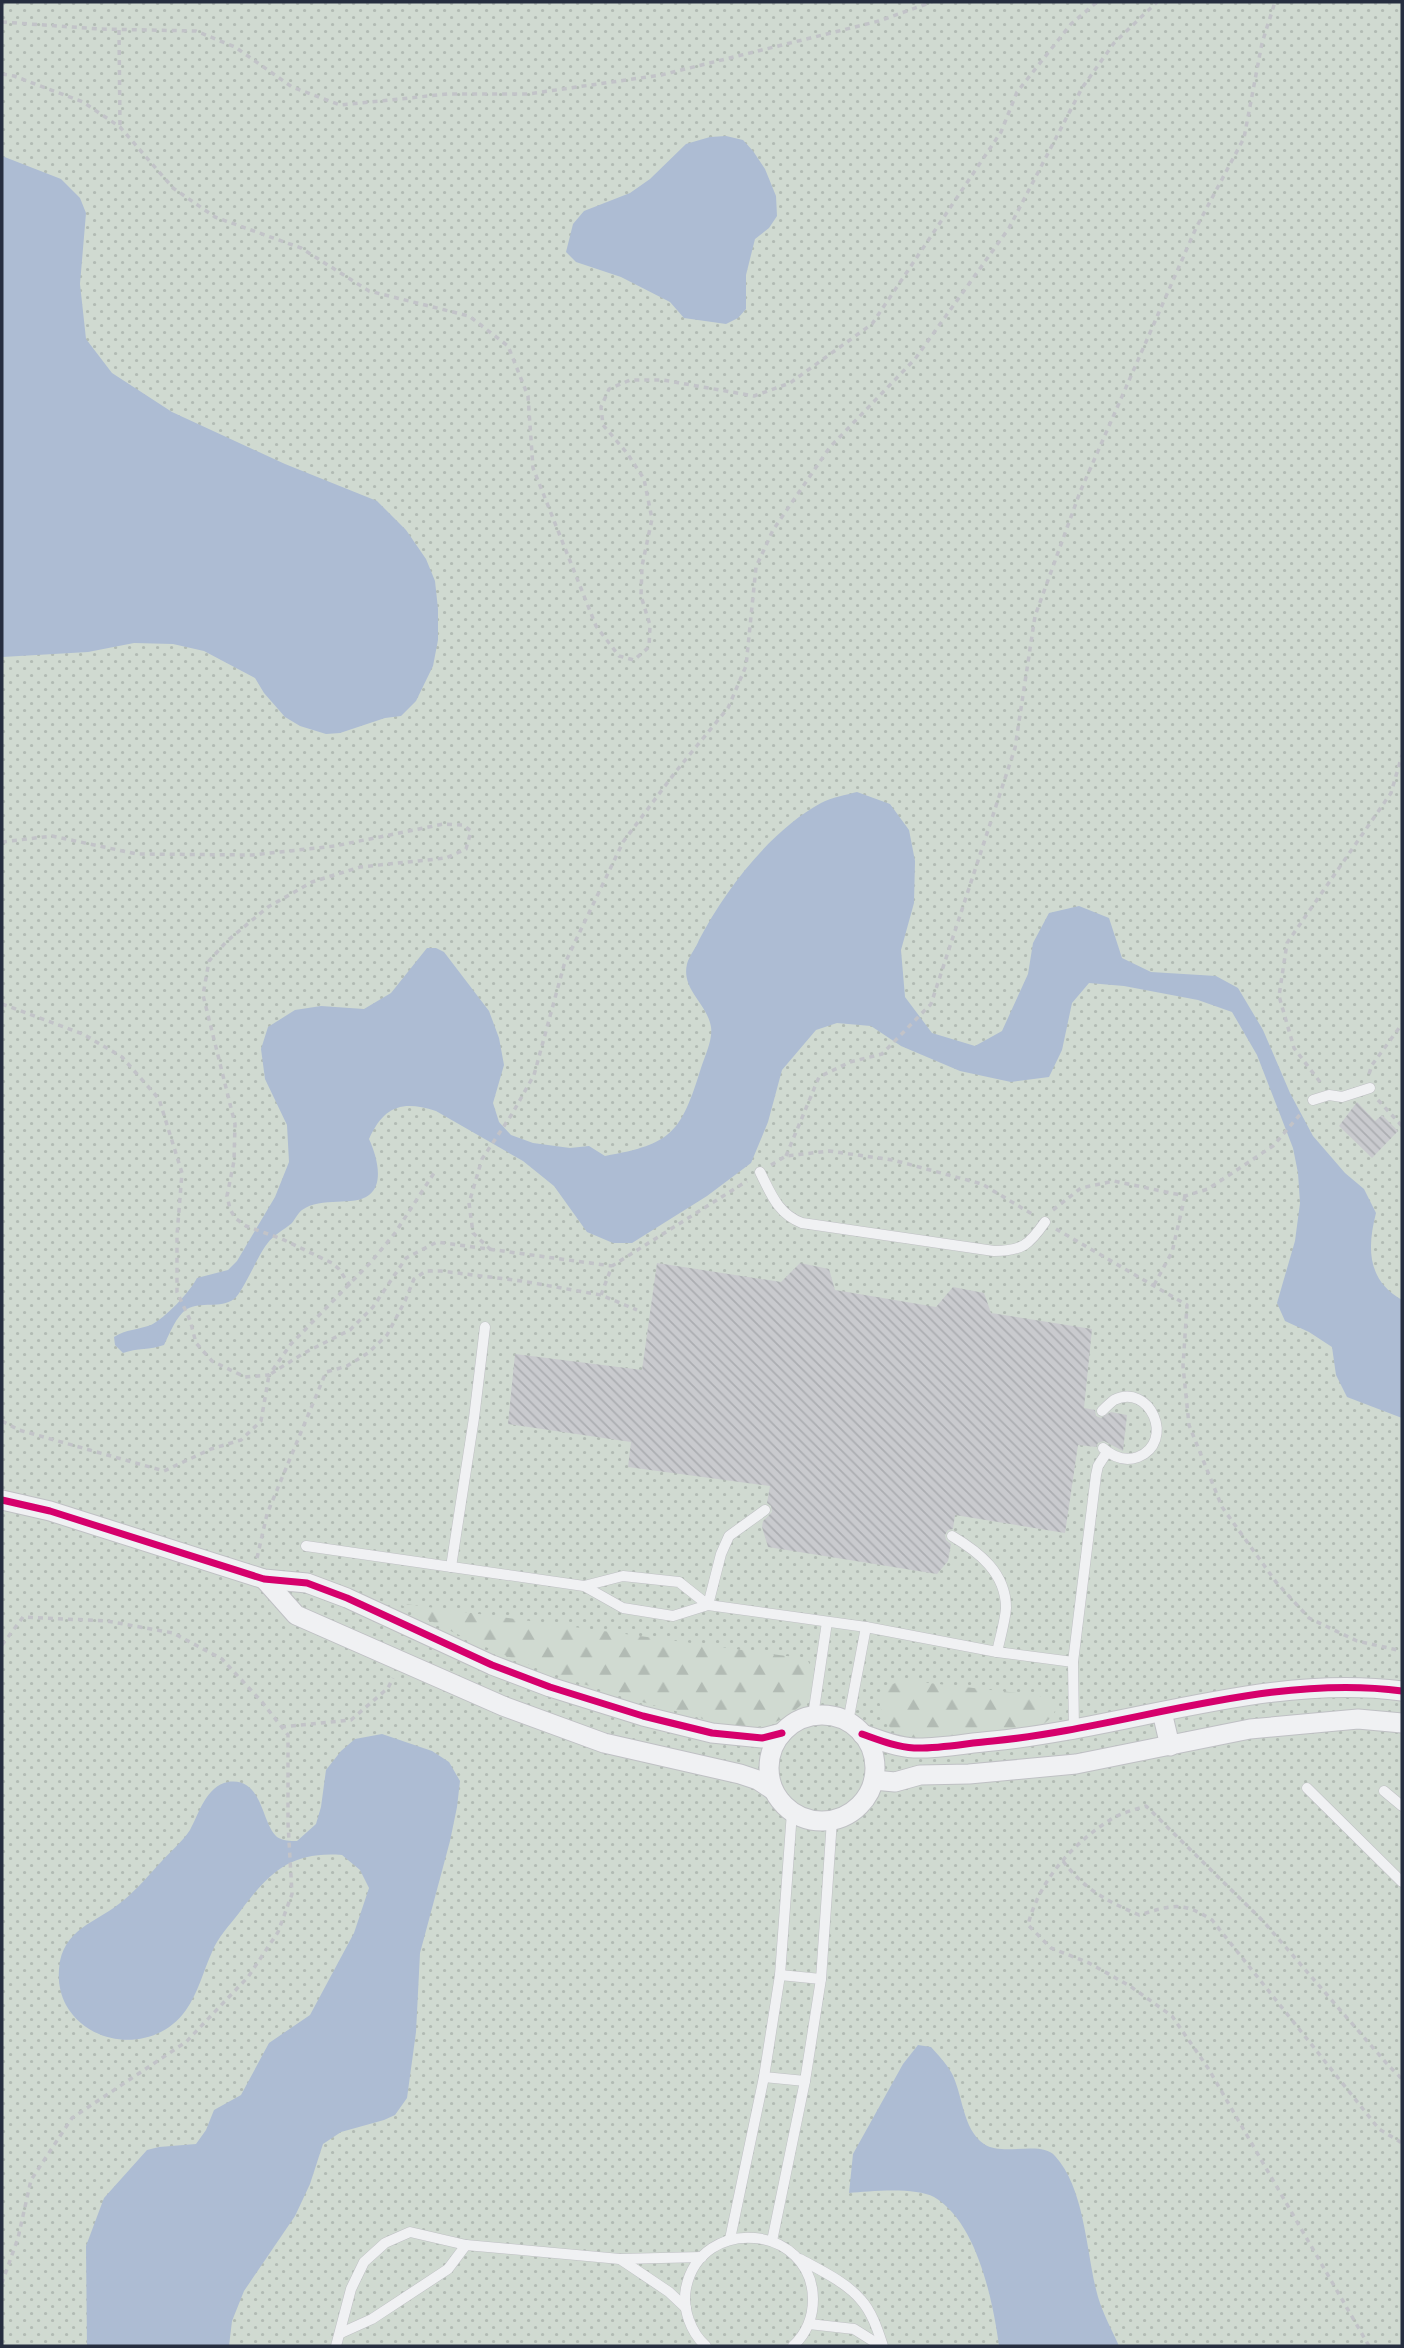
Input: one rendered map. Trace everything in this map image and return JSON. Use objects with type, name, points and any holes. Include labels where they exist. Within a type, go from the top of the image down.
[{"type":"street","points":[[2,1500],[50,1511],[258,1577],[307,1583],[550,1687],[643,1716],[712,1733],[762,1738],[782,1733]]},
{"type":"street","points":[[258,1577],[296,1615],[400,1662],[604,1744],[758,1780],[773,1790],[792,1812],[818,1821],[832,1820],[851,1813],[866,1798],[874,1780],[873,1756],[855,1728]]},
{"type":"street","points":[[463,1689],[475,1657]]},
{"type":"street","points":[[773,1790],[769,1760],[774,1745],[782,1733],[796,1722],[813,1716],[825,1715],[895,1745],[914,1748],[1018,1739],[1255,1696],[1335,1687],[1402,1691]]},
{"type":"street","points":[[1162,1712],[1170,1746]]},
{"type":"street","points":[[874,1780],[895,1782],[920,1775],[969,1774],[1076,1765],[1250,1729],[1358,1719],[1402,1723]]},
{"type":"lane","points":[[1313,1100],[1329,1095],[1342,1097],[1370,1088]]},
{"type":"lane","points":[[760,1172],[781,1211],[789,1218],[802,1223],[1008,1251],[1018,1250],[1032,1241],[1042,1221]]},
{"type":"lane","points":[[451,1567],[485,1327]]},
{"type":"lane","points":[[1074,1730],[1073,1662],[1098,1466],[1105,1450],[1123,1459],[1134,1459],[1152,1446],[1157,1435],[1154,1413],[1136,1399],[1125,1397],[1114,1400],[1102,1411]]},
{"type":"lane","points":[[708,1605],[718,1563],[729,1536],[765,1510]]},
{"type":"lane","points":[[952,1536],[975,1550],[991,1566],[1001,1582],[1006,1607],[997,1652]]},
{"type":"lane","points":[[306,1546],[584,1586],[623,1608],[673,1616],[708,1605],[1073,1662]]},
{"type":"lane","points":[[584,1586],[622,1576],[679,1582],[708,1605]]},
{"type":"lane","points":[[813,1716],[827,1622]]},
{"type":"lane","points":[[855,1728],[866,1628]]},
{"type":"lane","points":[[1307,1788],[1402,1882]]},
{"type":"lane","points":[[1384,1791],[1402,1806]]},
{"type":"lane","points":[[730,2239],[764,2077],[780,1975],[792,1812]]},
{"type":"lane","points":[[772,2241],[805,2081],[821,1979],[832,1820]]},
{"type":"lane","points":[[780,1975],[821,1979]]},
{"type":"lane","points":[[764,2077],[805,2081]]},
{"type":"lane","points":[[336,2346],[351,2289],[364,2262],[385,2243],[410,2232],[466,2245],[620,2259],[702,2257]]},
{"type":"lane","points":[[706,2346],[691,2325],[686,2308],[689,2280],[702,2257],[715,2246],[730,2239],[751,2236],[772,2241],[836,2279],[861,2300],[877,2329],[882,2346]]},
{"type":"lane","points":[[341,2333],[372,2319],[448,2269],[466,2245]]},
{"type":"lane","points":[[793,2346],[800,2340],[809,2324],[813,2307],[813,2290],[807,2273],[797,2258]]},
{"type":"lane","points":[[620,2259],[669,2292],[686,2308]]},
{"type":"lane","points":[[809,2324],[854,2329],[882,2346]]},
{"type":"path","points":[[2,22],[119,30],[196,31],[235,47],[292,87],[340,105],[448,94],[528,94],[661,75],[879,21],[932,2]]},
{"type":"path","points":[[2,74],[83,102],[120,127],[173,188],[215,217],[301,248],[369,291],[469,316],[508,346],[528,396],[533,468],[596,626],[619,656],[634,660],[649,647],[650,625],[641,596],[642,566],[652,519],[645,479],[603,425],[601,407],[609,389],[630,380],[663,380],[754,396],[790,383],[872,324],[1000,132],[1017,92],[1071,24],[1097,2]]},
{"type":"path","points":[[491,1250],[473,1233],[468,1203],[482,1159],[534,1075],[564,965],[623,842],[728,708],[746,666],[756,567],[773,530],[830,447],[915,359],[1009,228],[1082,88],[1114,43],[1157,2]]},
{"type":"path","points":[[786,1156],[819,1077],[850,1062],[882,1054],[931,1003],[1016,748],[1035,616],[1080,492],[1190,240],[1244,138],[1262,43],[1275,2]]},
{"type":"path","points":[[119,30],[120,127]]},
{"type":"path","points":[[1329,1095],[1294,1048],[1279,996],[1287,943],[1391,793],[1402,755]]},
{"type":"path","points":[[2,842],[52,836],[137,854],[252,855],[334,846],[443,824],[463,825],[471,831],[466,849],[446,858],[360,867],[312,881],[268,907],[227,941],[209,961],[203,995],[235,1124],[234,1161],[227,1196],[230,1209],[235,1218],[246,1226],[282,1239],[332,1263],[350,1286]]},
{"type":"path","points":[[2,1004],[83,1034],[122,1057],[159,1099],[182,1173],[177,1235],[177,1292],[190,1320],[196,1343],[212,1361],[245,1377],[269,1375],[304,1353],[350,1330],[373,1307],[406,1258],[437,1242],[612,1266]]},
{"type":"path","points":[[1402,1024],[1372,1065],[1367,1079],[1370,1088],[1402,1126]]},
{"type":"path","points":[[1042,1221],[1081,1188],[1114,1181],[1185,1196],[1208,1189],[1273,1146],[1313,1100]]},
{"type":"path","points":[[601,1295],[612,1266],[786,1156],[829,1151],[894,1160],[982,1184],[1187,1305],[1183,1366],[1189,1426],[1222,1507],[1276,1582],[1309,1618],[1357,1641],[1402,1651]]},
{"type":"path","points":[[2,1420],[19,1430],[164,1471],[211,1449],[241,1440],[261,1421],[269,1375],[291,1344],[350,1286],[395,1233],[436,1170]]},
{"type":"path","points":[[1154,1286],[1172,1252],[1185,1196]]},
{"type":"path","points":[[258,1577],[267,1514],[326,1372],[347,1366],[368,1353],[387,1335],[414,1279],[426,1271],[441,1271],[522,1281],[601,1295],[637,1310]]},
{"type":"path","points":[[2,1645],[23,1617],[107,1621],[173,1633],[222,1659],[288,1735],[288,1823],[292,1894],[278,1931],[248,1977],[186,2042],[72,2118],[31,2180],[18,2238],[2,2283]]},
{"type":"path","points":[[281,1727],[351,1720],[388,1688],[400,1662]]},
{"type":"path","points":[[1368,2346],[1208,2068],[1172,2016],[1120,1980],[1089,1963],[1051,1948],[1028,1926],[1034,1902],[1068,1851],[1112,1818],[1146,1806],[1263,1921],[1402,2079]]},
{"type":"path","points":[[1063,1861],[1077,1880],[1104,1899],[1139,1915],[1168,1906],[1193,1908],[1212,1920],[1380,2129],[1402,2143]]},
{"type":"green space","points":[[2,2],[1402,2],[1402,2346],[2,2346]]},
{"type":"green space","points":[[398,1603],[794,1657],[808,1661],[814,1683],[811,1693],[803,1703],[777,1721],[757,1727],[723,1724],[642,1702],[535,1667],[465,1638]]},
{"type":"green space","points":[[902,1680],[1036,1695],[1057,1701],[1057,1706],[1051,1718],[1036,1729],[966,1737],[912,1738],[901,1735],[888,1725],[879,1700],[886,1687]]},
{"type":"water","points":[[726,136],[743,140],[753,151],[765,169],[776,196],[777,216],[769,228],[755,239],[746,275],[746,309],[738,318],[726,324],[684,318],[670,302],[621,277],[576,262],[566,252],[573,224],[584,211],[630,193],[650,179],[686,144],[710,137]]},
{"type":"water","points":[[2,156],[61,179],[80,198],[86,213],[80,284],[86,339],[112,373],[172,412],[285,464],[377,501],[406,530],[426,559],[435,581],[438,640],[433,666],[416,701],[401,716],[385,718],[340,733],[326,734],[300,726],[285,717],[255,678],[204,651],[173,644],[134,643],[88,652],[2,657]]},
{"type":"water","points":[[857,792],[890,804],[909,830],[915,861],[914,903],[901,950],[905,997],[932,1033],[975,1046],[1002,1031],[1028,974],[1033,943],[1049,913],[1079,906],[1109,918],[1122,958],[1151,972],[1216,976],[1238,988],[1263,1030],[1290,1093],[1313,1136],[1345,1173],[1364,1189],[1376,1213],[1371,1239],[1372,1262],[1382,1283],[1402,1300],[1402,1418],[1347,1397],[1336,1375],[1332,1347],[1285,1321],[1277,1303],[1295,1241],[1300,1203],[1298,1173],[1293,1148],[1257,1055],[1232,1012],[1198,1000],[1124,986],[1089,983],[1072,1003],[1062,1050],[1049,1077],[1011,1082],[960,1071],[901,1046],[871,1026],[837,1023],[816,1030],[782,1070],[768,1122],[751,1163],[707,1196],[632,1243],[613,1243],[587,1232],[554,1186],[523,1161],[436,1111],[413,1106],[395,1108],[381,1119],[369,1139],[378,1176],[374,1190],[369,1195],[363,1199],[318,1203],[302,1210],[292,1223],[267,1244],[234,1299],[223,1304],[198,1305],[187,1309],[176,1320],[164,1345],[123,1353],[115,1345],[114,1337],[151,1325],[163,1317],[197,1278],[228,1270],[237,1261],[275,1197],[289,1162],[287,1125],[265,1079],[261,1049],[268,1027],[295,1010],[321,1006],[364,1009],[391,993],[427,948],[436,948],[444,952],[489,1011],[499,1038],[504,1065],[493,1103],[499,1122],[511,1135],[533,1143],[570,1148],[589,1146],[605,1156],[646,1146],[671,1132],[680,1121],[708,1048],[711,1032],[709,1018],[691,989],[686,973],[689,958],[710,921],[751,863],[784,829],[821,803]]},
{"type":"water","points":[[382,1734],[432,1751],[449,1762],[460,1781],[450,1841],[420,1953],[416,2032],[407,2098],[395,2115],[341,2132],[323,2144],[310,2184],[295,2216],[244,2291],[232,2321],[229,2346],[87,2346],[86,2246],[104,2198],[147,2150],[196,2144],[206,2130],[214,2110],[241,2095],[269,2043],[310,2015],[354,1933],[369,1888],[360,1870],[342,1855],[308,1857],[282,1868],[260,1887],[221,1936],[186,2010],[174,2024],[159,2033],[142,2038],[124,2040],[107,2037],[77,2020],[66,2005],[59,1983],[59,1969],[67,1944],[82,1928],[114,1908],[139,1886],[187,1834],[204,1802],[220,1785],[239,1782],[248,1787],[260,1802],[277,1837],[297,1841],[316,1824],[326,1770],[341,1751],[355,1739]]},
{"type":"water","points":[[918,2045],[931,2047],[949,2069],[971,2129],[984,2144],[1001,2149],[1049,2151],[1065,2170],[1079,2204],[1098,2297],[1119,2346],[999,2346],[980,2264],[972,2243],[949,2209],[934,2197],[916,2192],[893,2190],[849,2193],[853,2154],[903,2064]]},
{"type":"building","points":[[1357,1102],[1375,1121],[1382,1115],[1398,1131],[1372,1158],[1339,1126]]},
{"type":"building","points":[[657,1263],[781,1282],[800,1263],[829,1269],[835,1290],[936,1307],[953,1287],[984,1293],[991,1313],[1092,1329],[1084,1408],[1095,1410],[1096,1416],[1101,1418],[1111,1412],[1127,1415],[1123,1451],[1104,1441],[1096,1447],[1078,1445],[1065,1533],[955,1515],[953,1529],[948,1530],[945,1535],[951,1544],[948,1561],[937,1574],[768,1547],[762,1527],[763,1521],[772,1512],[767,1503],[770,1486],[628,1467],[631,1442],[508,1424],[515,1354],[642,1370]]},
{"type":"cycle path","points":[[2,1500],[50,1511],[264,1579],[307,1583],[347,1598],[492,1665],[550,1687],[643,1716],[712,1733],[762,1738],[782,1733]]},
{"type":"cycle path","points":[[862,1734],[901,1746],[933,1748],[1044,1734],[1249,1695],[1351,1687],[1402,1691]]}]
